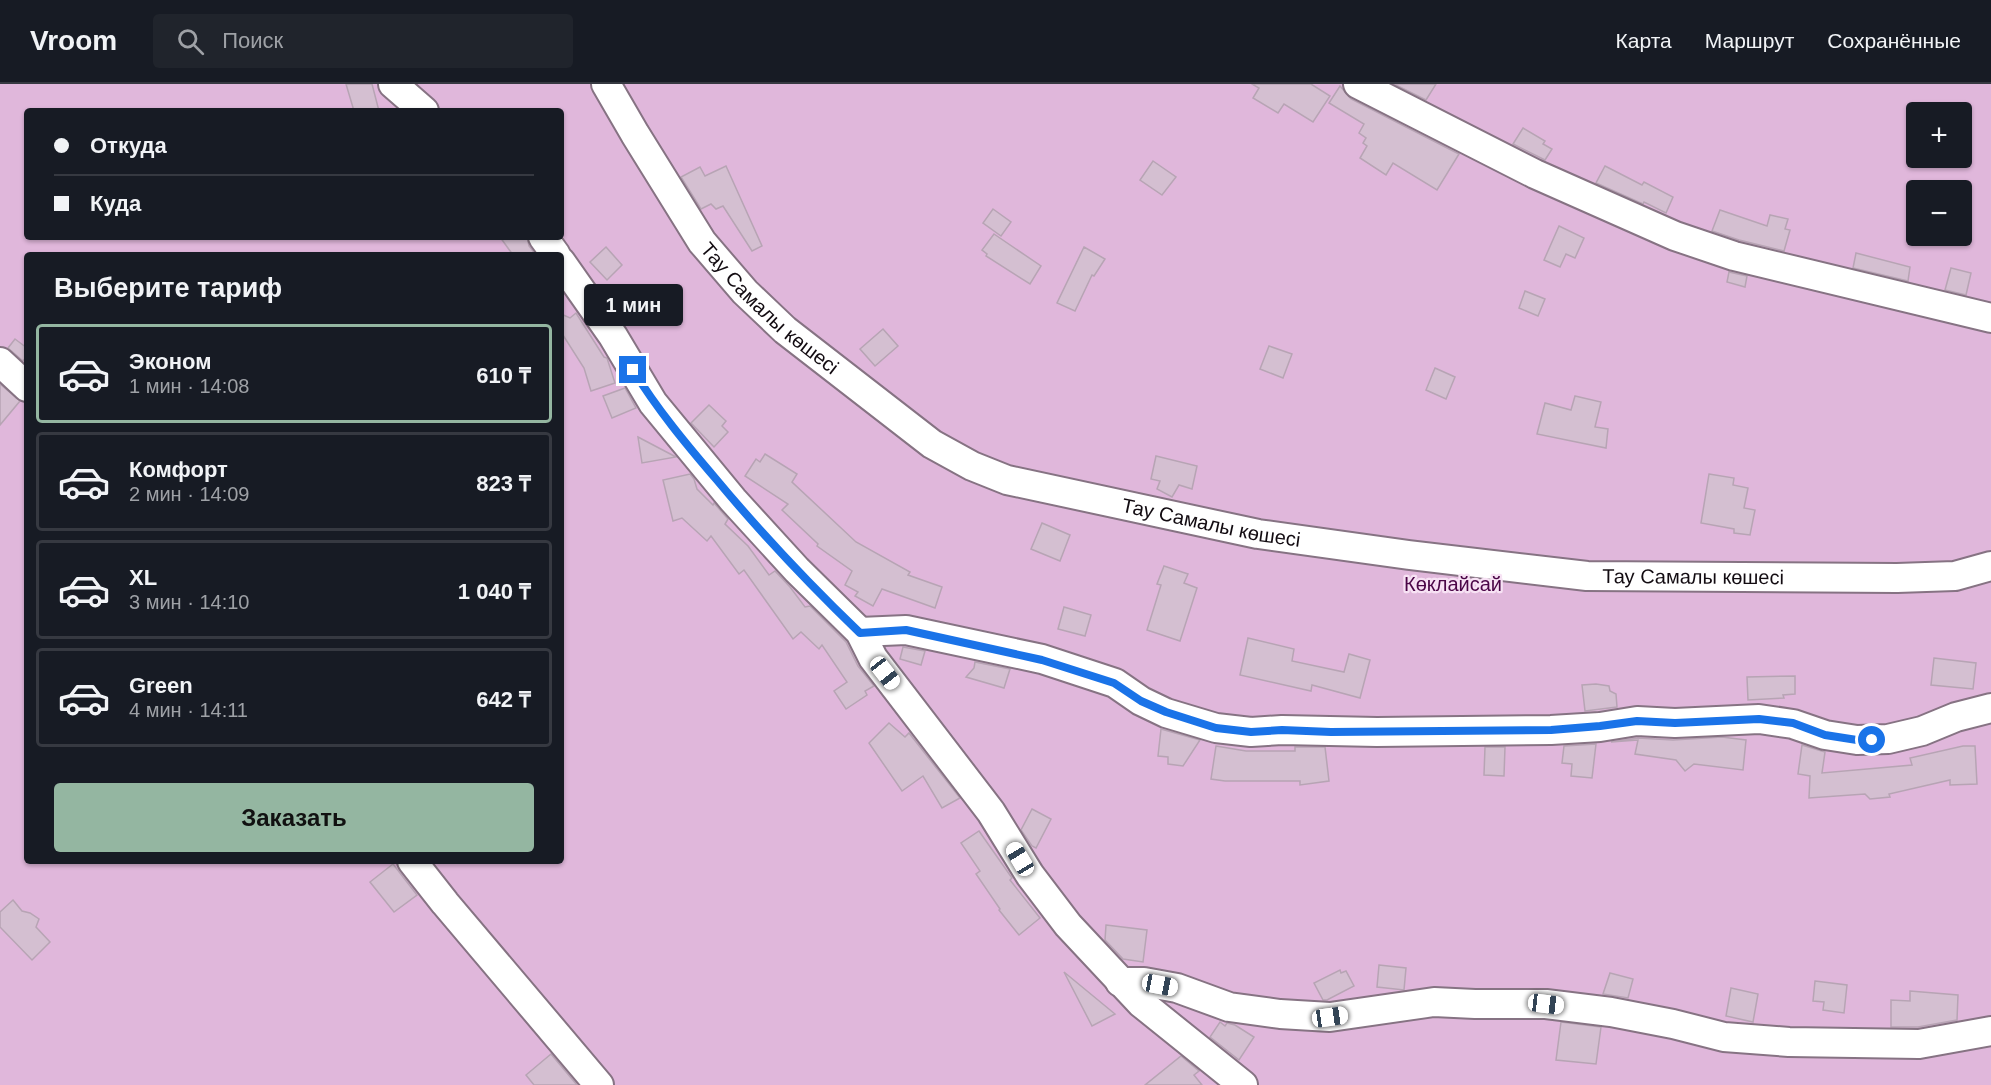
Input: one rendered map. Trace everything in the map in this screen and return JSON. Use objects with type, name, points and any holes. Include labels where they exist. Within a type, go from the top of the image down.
[{"type":"street","points":[[393,84],[421,108]]},
{"type":"street","name":"Тау Самалы көшесі","points":[[606,84],[702,242],[745,292],[784,330],[932,444],[972,466],[1007,480],[1258,534],[1587,576],[1897,578],[1955,576],[1991,566]]},
{"type":"street","points":[[1358,84],[1535,174],[1675,236],[1734,256],[1991,318]]},
{"type":"street","points":[[564,266],[613,336],[653,403],[796,570],[860,633],[873,658],[991,812],[1030,875],[1068,925],[1142,1003],[1243,1085]]},
{"type":"street","points":[[0,362],[24,384]]},
{"type":"street","points":[[860,633],[906,630],[1042,660],[1114,683],[1141,701],[1166,712],[1216,728],[1251,732],[1551,730],[1637,721],[1675,723],[1759,719],[1793,723],[1825,735],[1857,740],[1888,739],[1991,708]]},
{"type":"street","points":[[414,864],[452,912],[599,1085]]},
{"type":"street","points":[[1120,982],[1144,982],[1177,988],[1229,1007],[1280,1014],[1330,1017],[1434,1002],[1546,1004],[1611,1012],[1724,1037],[1789,1042],[1919,1044],[1991,1031]]},
{"type":"green space","name":"Көклайсай","points":[[0,84],[1991,84],[1991,1085],[0,1085]]},
{"type":"building","points":[[346,84],[372,84],[378,108],[353,108]]},
{"type":"building","points":[[1252,84],[1311,84],[1330,96],[1313,122],[1284,104],[1278,113],[1253,98],[1259,88]]},
{"type":"building","points":[[1394,84],[1436,84],[1426,100]]},
{"type":"building","points":[[1340,86],[1351,99],[1459,154],[1437,190],[1393,163],[1386,175],[1360,158],[1367,146],[1363,143],[1366,138],[1359,133],[1364,124],[1329,103]]},
{"type":"building","points":[[1523,128],[1545,141],[1543,144],[1552,149],[1545,160],[1513,144]]},
{"type":"building","points":[[1153,161],[1176,177],[1162,195],[1140,180]]},
{"type":"building","points":[[726,166],[762,246],[752,251],[723,206],[716,209],[711,204],[701,209],[681,177],[700,167],[705,176]]},
{"type":"building","points":[[1605,166],[1642,185],[1644,182],[1673,197],[1666,213],[1596,183]]},
{"type":"building","points":[[993,209],[1011,222],[1001,236],[983,223]]},
{"type":"building","points":[[1720,210],[1767,226],[1770,215],[1788,219],[1785,229],[1790,230],[1784,251],[1712,231]]},
{"type":"building","points":[[1559,226],[1584,238],[1575,258],[1566,254],[1560,267],[1544,260]]},
{"type":"building","points":[[994,234],[1041,266],[1030,284],[986,256],[987,254],[982,250]]},
{"type":"building","points":[[502,240],[528,240],[534,252],[511,252]]},
{"type":"building","points":[[606,247],[622,265],[607,280],[590,262]]},
{"type":"building","points":[[1084,247],[1105,259],[1094,276],[1092,275],[1075,311],[1057,303]]},
{"type":"building","points":[[1856,253],[1910,267],[1908,281],[1853,268]]},
{"type":"building","points":[[1951,268],[1971,273],[1966,295],[1945,290]]},
{"type":"building","points":[[1729,272],[1747,276],[1745,287],[1727,282]]},
{"type":"building","points":[[1525,291],[1545,299],[1538,316],[1519,308]]},
{"type":"building","points":[[576,313],[604,357],[607,358],[615,383],[591,391],[584,368],[564,337],[564,315],[570,318]]},
{"type":"building","points":[[883,329],[898,346],[875,366],[860,349]]},
{"type":"building","points":[[15,339],[24,346],[24,360],[23,361],[8,348]]},
{"type":"building","points":[[1269,346],[1292,354],[1283,378],[1260,369]]},
{"type":"building","points":[[1435,368],[1455,377],[1446,399],[1426,390]]},
{"type":"building","points":[[0,384],[20,401],[0,425]]},
{"type":"building","points":[[625,388],[636,408],[612,418],[603,396]]},
{"type":"building","points":[[1575,396],[1601,402],[1595,427],[1608,429],[1606,448],[1537,434],[1545,403],[1571,410]]},
{"type":"building","points":[[709,405],[726,421],[722,426],[728,432],[714,447],[691,423]]},
{"type":"building","points":[[638,437],[676,457],[642,463]]},
{"type":"building","points":[[765,454],[797,474],[792,482],[856,542],[910,572],[908,575],[942,587],[935,608],[882,589],[873,606],[855,596],[858,592],[845,585],[852,571],[817,546],[818,544],[782,510],[788,504],[745,476],[756,459],[760,462]]},
{"type":"building","points":[[1156,456],[1197,466],[1192,489],[1179,485],[1172,497],[1157,489],[1160,481],[1151,479]]},
{"type":"building","points":[[690,474],[697,489],[728,519],[725,524],[748,546],[769,575],[775,571],[805,607],[810,606],[846,642],[858,666],[874,686],[865,691],[867,695],[846,709],[834,691],[847,682],[822,645],[819,649],[801,632],[793,639],[744,570],[739,574],[711,536],[707,541],[682,518],[673,521],[663,480]]},
{"type":"building","points":[[1709,474],[1734,478],[1733,485],[1748,488],[1744,508],[1755,510],[1750,535],[1734,533],[1734,529],[1701,523]]},
{"type":"building","points":[[1042,523],[1070,535],[1060,561],[1031,549]]},
{"type":"building","points":[[1164,566],[1188,574],[1184,583],[1197,588],[1180,641],[1147,630],[1161,585],[1157,584]]},
{"type":"building","points":[[1064,607],[1091,615],[1085,636],[1058,629]]},
{"type":"building","points":[[1248,638],[1294,649],[1292,661],[1344,672],[1349,654],[1370,660],[1360,698],[1312,685],[1311,691],[1240,675]]},
{"type":"building","points":[[903,647],[925,651],[921,665],[900,659]]},
{"type":"building","points":[[1934,658],[1976,663],[1973,689],[1931,685]]},
{"type":"building","points":[[975,662],[1010,669],[1004,688],[966,677],[974,668]]},
{"type":"building","points":[[1795,676],[1795,694],[1783,695],[1784,698],[1748,700],[1747,677]]},
{"type":"building","points":[[1582,685],[1609,686],[1610,691],[1616,694],[1617,707],[1585,711]]},
{"type":"building","points":[[889,723],[905,737],[909,733],[960,798],[942,808],[923,776],[902,791],[869,743]]},
{"type":"building","points":[[1161,729],[1200,740],[1183,766],[1168,764],[1168,757],[1158,756]]},
{"type":"building","points":[[1722,737],[1746,740],[1743,770],[1694,764],[1685,771],[1676,760],[1635,754],[1638,740],[1611,742],[1638,738],[1673,740]]},
{"type":"building","points":[[1596,744],[1592,778],[1571,776],[1572,764],[1562,763],[1564,746]]},
{"type":"building","points":[[1802,745],[1825,752],[1822,773],[1912,765],[1910,758],[1963,746],[1975,746],[1977,784],[1950,785],[1950,780],[1889,794],[1890,797],[1870,799],[1865,794],[1809,798],[1810,776],[1798,774]]},
{"type":"building","points":[[1216,746],[1246,751],[1295,751],[1295,747],[1325,747],[1329,781],[1300,785],[1300,781],[1211,779]]},
{"type":"building","points":[[1485,747],[1505,747],[1504,776],[1484,775]]},
{"type":"building","points":[[1032,809],[1051,819],[1036,848],[1021,830]]},
{"type":"building","points":[[979,831],[1012,878],[1010,880],[1040,918],[1019,935],[999,910],[976,874],[980,871],[961,843]]},
{"type":"building","points":[[393,864],[417,895],[394,912],[370,882]]},
{"type":"building","points":[[13,900],[22,911],[39,919],[36,927],[50,942],[32,960],[0,927],[0,912]]},
{"type":"building","points":[[1106,925],[1147,930],[1143,962],[1123,959],[1105,940]]},
{"type":"building","points":[[1379,965],[1406,968],[1404,990],[1377,987]]},
{"type":"building","points":[[1340,970],[1341,973],[1346,971],[1354,986],[1323,1000],[1314,983]]},
{"type":"building","points":[[1064,972],[1115,1014],[1092,1026]]},
{"type":"building","points":[[1610,973],[1633,979],[1628,998],[1603,994]]},
{"type":"building","points":[[1815,981],[1847,985],[1844,1013],[1823,1010],[1824,1002],[1813,1001]]},
{"type":"building","points":[[1731,988],[1758,994],[1753,1022],[1726,1016]]},
{"type":"building","points":[[1910,991],[1958,995],[1957,1020],[1918,1027],[1891,1027],[1891,1000],[1910,1001]]},
{"type":"building","points":[[1220,1022],[1225,1026],[1227,1023],[1235,1025],[1254,1037],[1239,1060],[1210,1037]]},
{"type":"building","points":[[1561,1022],[1601,1027],[1596,1064],[1556,1060]]},
{"type":"building","points":[[551,1054],[577,1085],[534,1085],[526,1075]]},
{"type":"building","points":[[1181,1056],[1199,1071],[1194,1075],[1202,1085],[1145,1085]]},
{"type":"route","points":[[633,370],[653,403],[720,484],[796,570],[860,633],[906,630],[1042,660],[1114,683],[1141,701],[1166,712],[1216,728],[1251,732],[1551,730],[1637,721],[1675,723],[1759,719],[1793,723],[1825,735],[1872,740]]}]
